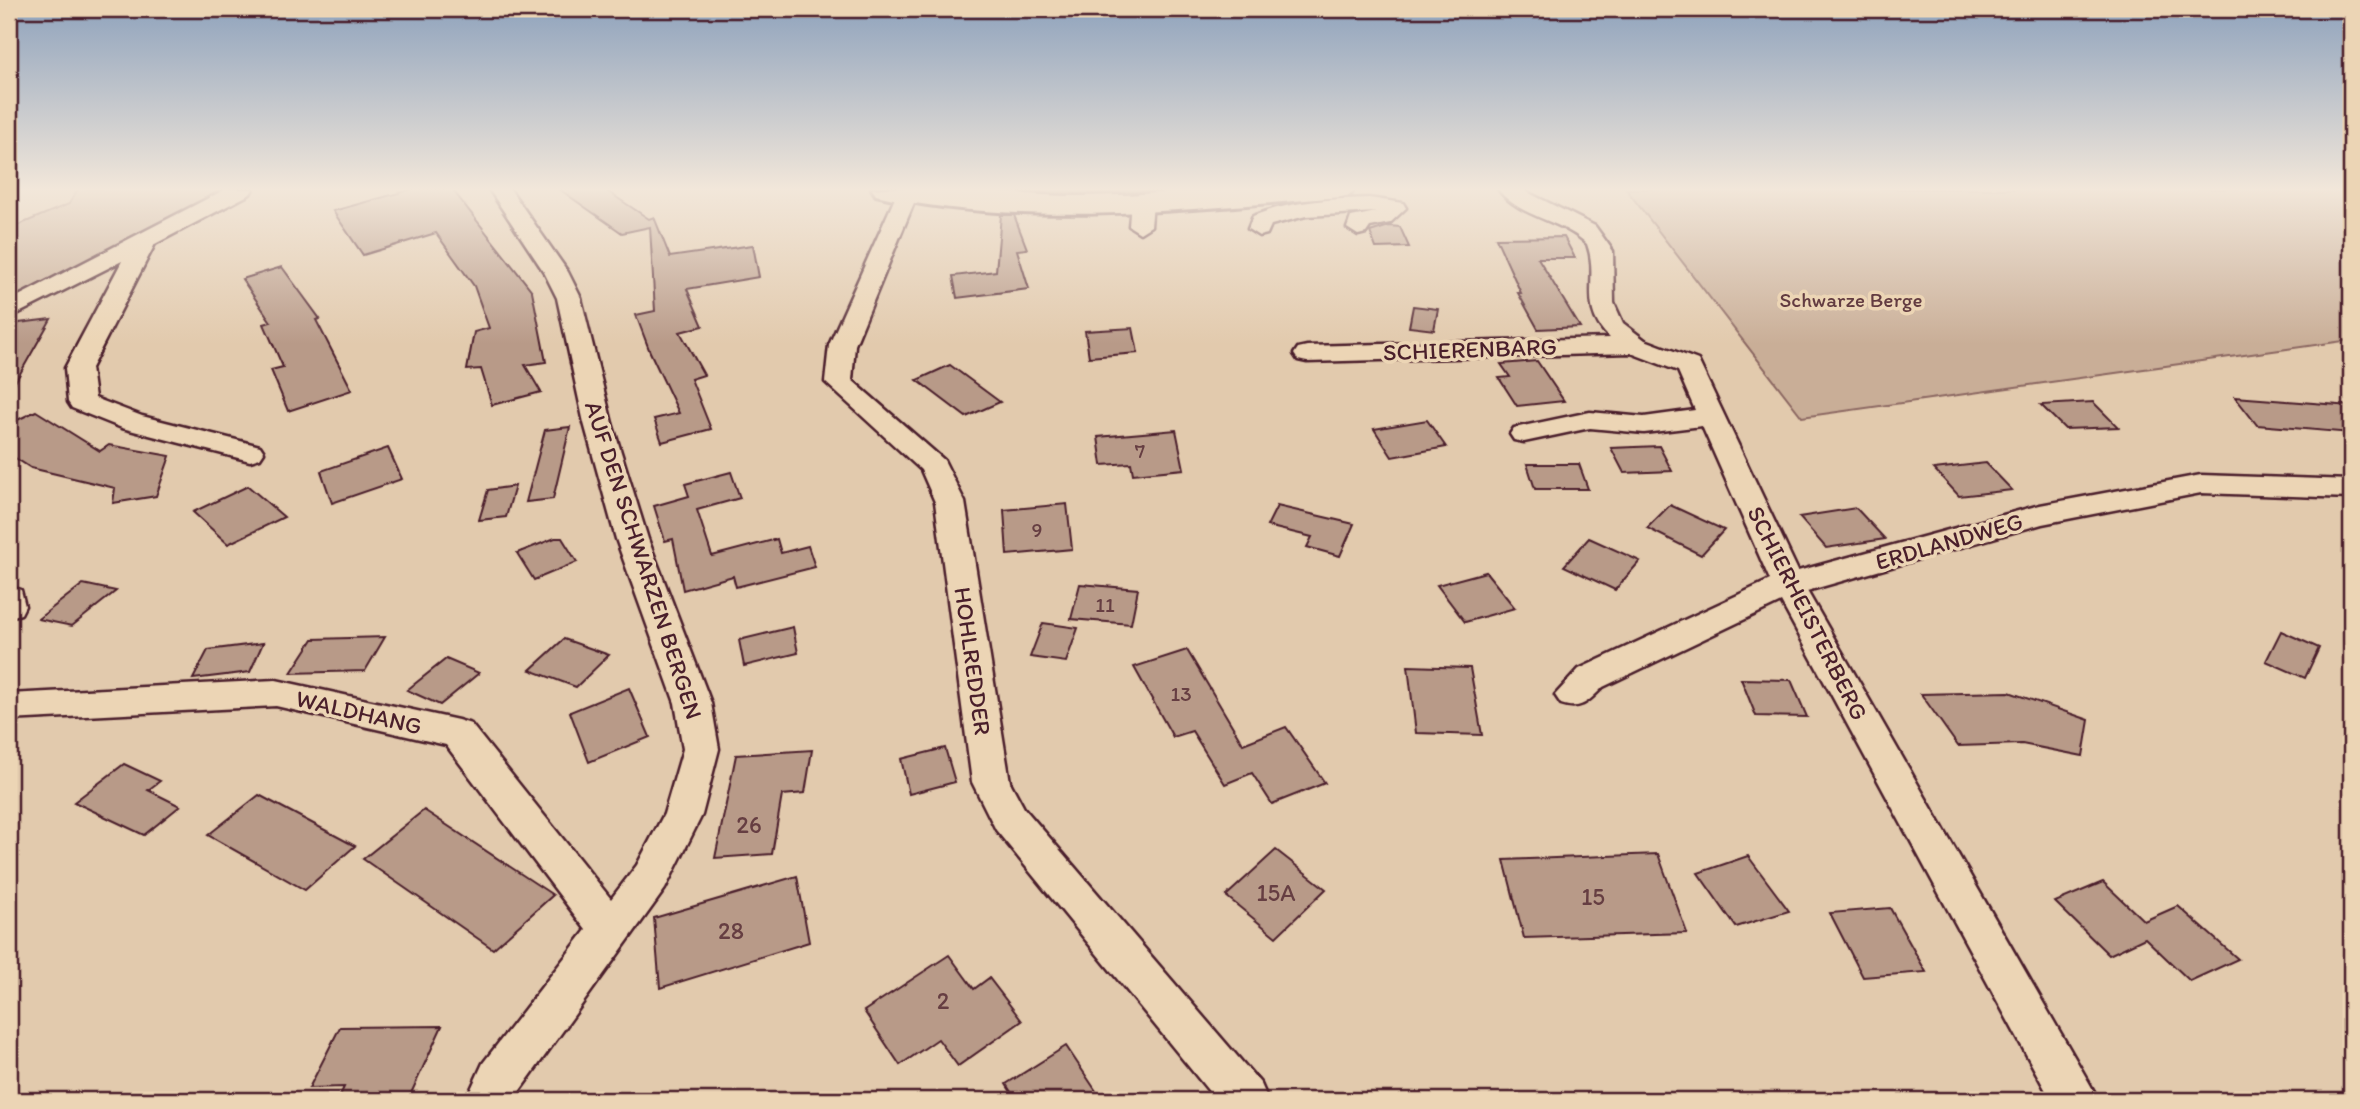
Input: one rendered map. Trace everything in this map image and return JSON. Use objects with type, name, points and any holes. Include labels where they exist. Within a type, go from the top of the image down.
[{"type":"street","name":"AUF DEN SCHWARZEN BERGEN","points":[[489,1100],[499,1079],[651,877],[683,815],[701,749],[693,703],[632,539],[569,298],[556,272],[535,241]]},
{"type":"street","name":"HOHLREDDER","points":[[878,241],[842,345],[838,382],[934,466],[950,502],[991,782],[1010,819],[1245,1100]]},
{"type":"street","name":"SCHIERHEISTERBERG","points":[[1597,241],[1604,278],[1601,303],[1614,329],[1633,345],[1689,366],[1788,585],[2076,1100]]},
{"type":"street","points":[[9,311],[144,242]]},
{"type":"street","points":[[144,242],[78,368],[82,402],[132,422],[250,452]]},
{"type":"street","name":"SCHIERENBARG","points":[[1307,354],[1633,345]]},
{"type":"street","points":[[1524,434],[1590,420],[1644,425],[1712,416]]},
{"type":"street","name":"ERDLANDWEG","points":[[1573,695],[1591,678],[1788,585],[2040,515],[2201,484],[2343,494]]},
{"type":"street","points":[[9,598],[9,606]]},
{"type":"street","name":"WALDHANG","points":[[9,706],[276,693],[458,734],[612,932]]},
{"type":"green space","points":[[9,241],[143,241],[9,311]]},
{"type":"green space","name":"Schwarze Berge","points":[[1666,241],[2351,241],[2351,340],[1802,417]]},
{"type":"building","points":[[353,241],[410,241],[363,255]]},
{"type":"building","points":[[442,241],[493,241],[532,291],[546,362],[525,365],[541,392],[492,405],[481,369],[467,370],[474,332],[489,328],[474,286]]},
{"type":"building","points":[[651,241],[664,241],[670,257],[753,245],[759,277],[687,289],[703,326],[680,332],[704,375],[691,379],[711,429],[662,442],[654,419],[679,413],[636,315],[655,311]]},
{"type":"building","points":[[999,241],[1024,241],[1027,249],[1017,250],[1029,289],[957,298],[953,276],[996,271]]},
{"type":"building","points":[[1373,241],[1406,241],[1409,247],[1376,248]]},
{"type":"building","points":[[1497,241],[1566,241],[1575,258],[1538,258],[1580,327],[1538,329],[1518,293],[1521,293]]},
{"type":"building","points":[[282,267],[320,319],[316,320],[352,390],[288,411],[271,370],[283,367],[264,324],[271,322],[242,279]]},
{"type":"building","points":[[1413,306],[1438,309],[1434,330],[1409,327]]},
{"type":"building","points":[[51,319],[9,393],[9,341],[19,323]]},
{"type":"building","points":[[1133,328],[1138,353],[1089,357],[1085,331]]},
{"type":"building","points":[[1537,361],[1564,401],[1517,406],[1499,378],[1510,377],[1501,364]]},
{"type":"building","points":[[950,365],[1000,402],[966,417],[917,380]]},
{"type":"building","points":[[2235,397],[2351,406],[2351,433],[2257,425]]},
{"type":"building","points":[[2093,402],[2118,427],[2065,429],[2041,405]]},
{"type":"building","points":[[36,411],[100,451],[109,445],[170,456],[156,496],[113,503],[115,488],[31,468],[9,454],[9,424]]},
{"type":"building","points":[[1427,420],[1446,447],[1392,457],[1374,429]]},
{"type":"building","points":[[570,427],[553,499],[526,502],[545,430]]},
{"type":"building","points":[[1176,430],[1184,469],[1133,474],[1131,463],[1102,465],[1098,437]]},
{"type":"building","points":[[1659,446],[1672,471],[1624,473],[1611,448]]},
{"type":"building","points":[[388,448],[402,479],[332,503],[321,471]]},
{"type":"building","points":[[1986,463],[2012,490],[1959,496],[1934,469]]},
{"type":"building","points":[[1527,464],[1579,464],[1588,489],[1535,489]]},
{"type":"building","points":[[731,472],[740,498],[697,510],[712,556],[777,539],[781,553],[808,546],[815,567],[736,587],[733,576],[683,590],[673,539],[665,541],[654,506],[689,496],[685,484]]},
{"type":"building","points":[[248,486],[284,517],[228,544],[193,512]]},
{"type":"building","points":[[515,486],[506,517],[479,520],[488,490]]},
{"type":"building","points":[[1067,504],[1072,549],[1007,555],[1004,510]]},
{"type":"building","points":[[1670,505],[1724,530],[1701,555],[1647,528]]},
{"type":"building","points":[[1277,506],[1354,524],[1340,556],[1307,547],[1312,537],[1267,526]]},
{"type":"building","points":[[1856,508],[1885,539],[1826,548],[1799,517]]},
{"type":"building","points":[[555,538],[562,538],[577,562],[534,580],[517,553]]},
{"type":"building","points":[[1589,538],[1640,561],[1615,590],[1564,566]]},
{"type":"building","points":[[1486,572],[1515,608],[1465,622],[1437,585]]},
{"type":"building","points":[[83,584],[116,591],[72,626],[38,619]]},
{"type":"building","points":[[1080,584],[1138,589],[1131,624],[1071,619]]},
{"type":"building","points":[[1043,623],[1078,628],[1066,662],[1030,657]]},
{"type":"building","points":[[793,627],[798,653],[744,666],[739,640]]},
{"type":"building","points":[[2281,631],[2319,648],[2305,678],[2266,661]]},
{"type":"building","points":[[385,637],[365,671],[291,673],[313,639]]},
{"type":"building","points":[[564,639],[609,655],[576,687],[530,670]]},
{"type":"building","points":[[263,643],[250,672],[193,679],[208,650]]},
{"type":"building","points":[[1187,650],[1243,744],[1286,727],[1325,783],[1272,804],[1252,773],[1225,784],[1192,731],[1173,737],[1134,667]]},
{"type":"building","points":[[446,659],[479,673],[440,705],[407,690]]},
{"type":"building","points":[[1408,666],[1470,668],[1482,735],[1416,733]]},
{"type":"building","points":[[1741,679],[1791,680],[1807,717],[1756,716]]},
{"type":"building","points":[[629,688],[650,737],[589,762],[570,712]]},
{"type":"building","points":[[2009,692],[2089,720],[2083,756],[2022,744],[1958,746],[1921,694]]},
{"type":"building","points":[[945,748],[955,782],[909,794],[901,759]]},
{"type":"building","points":[[812,750],[805,793],[782,795],[772,854],[715,858],[736,755]]},
{"type":"building","points":[[124,764],[160,781],[148,790],[180,806],[144,835],[74,802]]},
{"type":"building","points":[[259,795],[355,846],[305,890],[208,835]]},
{"type":"building","points":[[424,810],[553,895],[493,949],[363,859]]},
{"type":"building","points":[[1276,850],[1326,889],[1276,937],[1226,896]]},
{"type":"building","points":[[1658,854],[1687,933],[1524,938],[1504,860]]},
{"type":"building","points":[[1748,856],[1789,911],[1736,927],[1698,873]]},
{"type":"building","points":[[797,876],[809,942],[660,988],[654,918]]},
{"type":"building","points":[[2103,882],[2144,921],[2178,906],[2238,959],[2190,981],[2145,938],[2109,955],[2055,902]]},
{"type":"building","points":[[1890,908],[1926,972],[1863,977],[1830,913]]},
{"type":"building","points":[[949,955],[974,989],[989,978],[1022,1021],[958,1066],[938,1039],[900,1065],[864,1011]]},
{"type":"building","points":[[442,1026],[408,1100],[338,1100],[344,1087],[309,1088],[340,1027]]},
{"type":"building","points":[[1066,1046],[1102,1100],[1016,1100],[1006,1084]]}]
